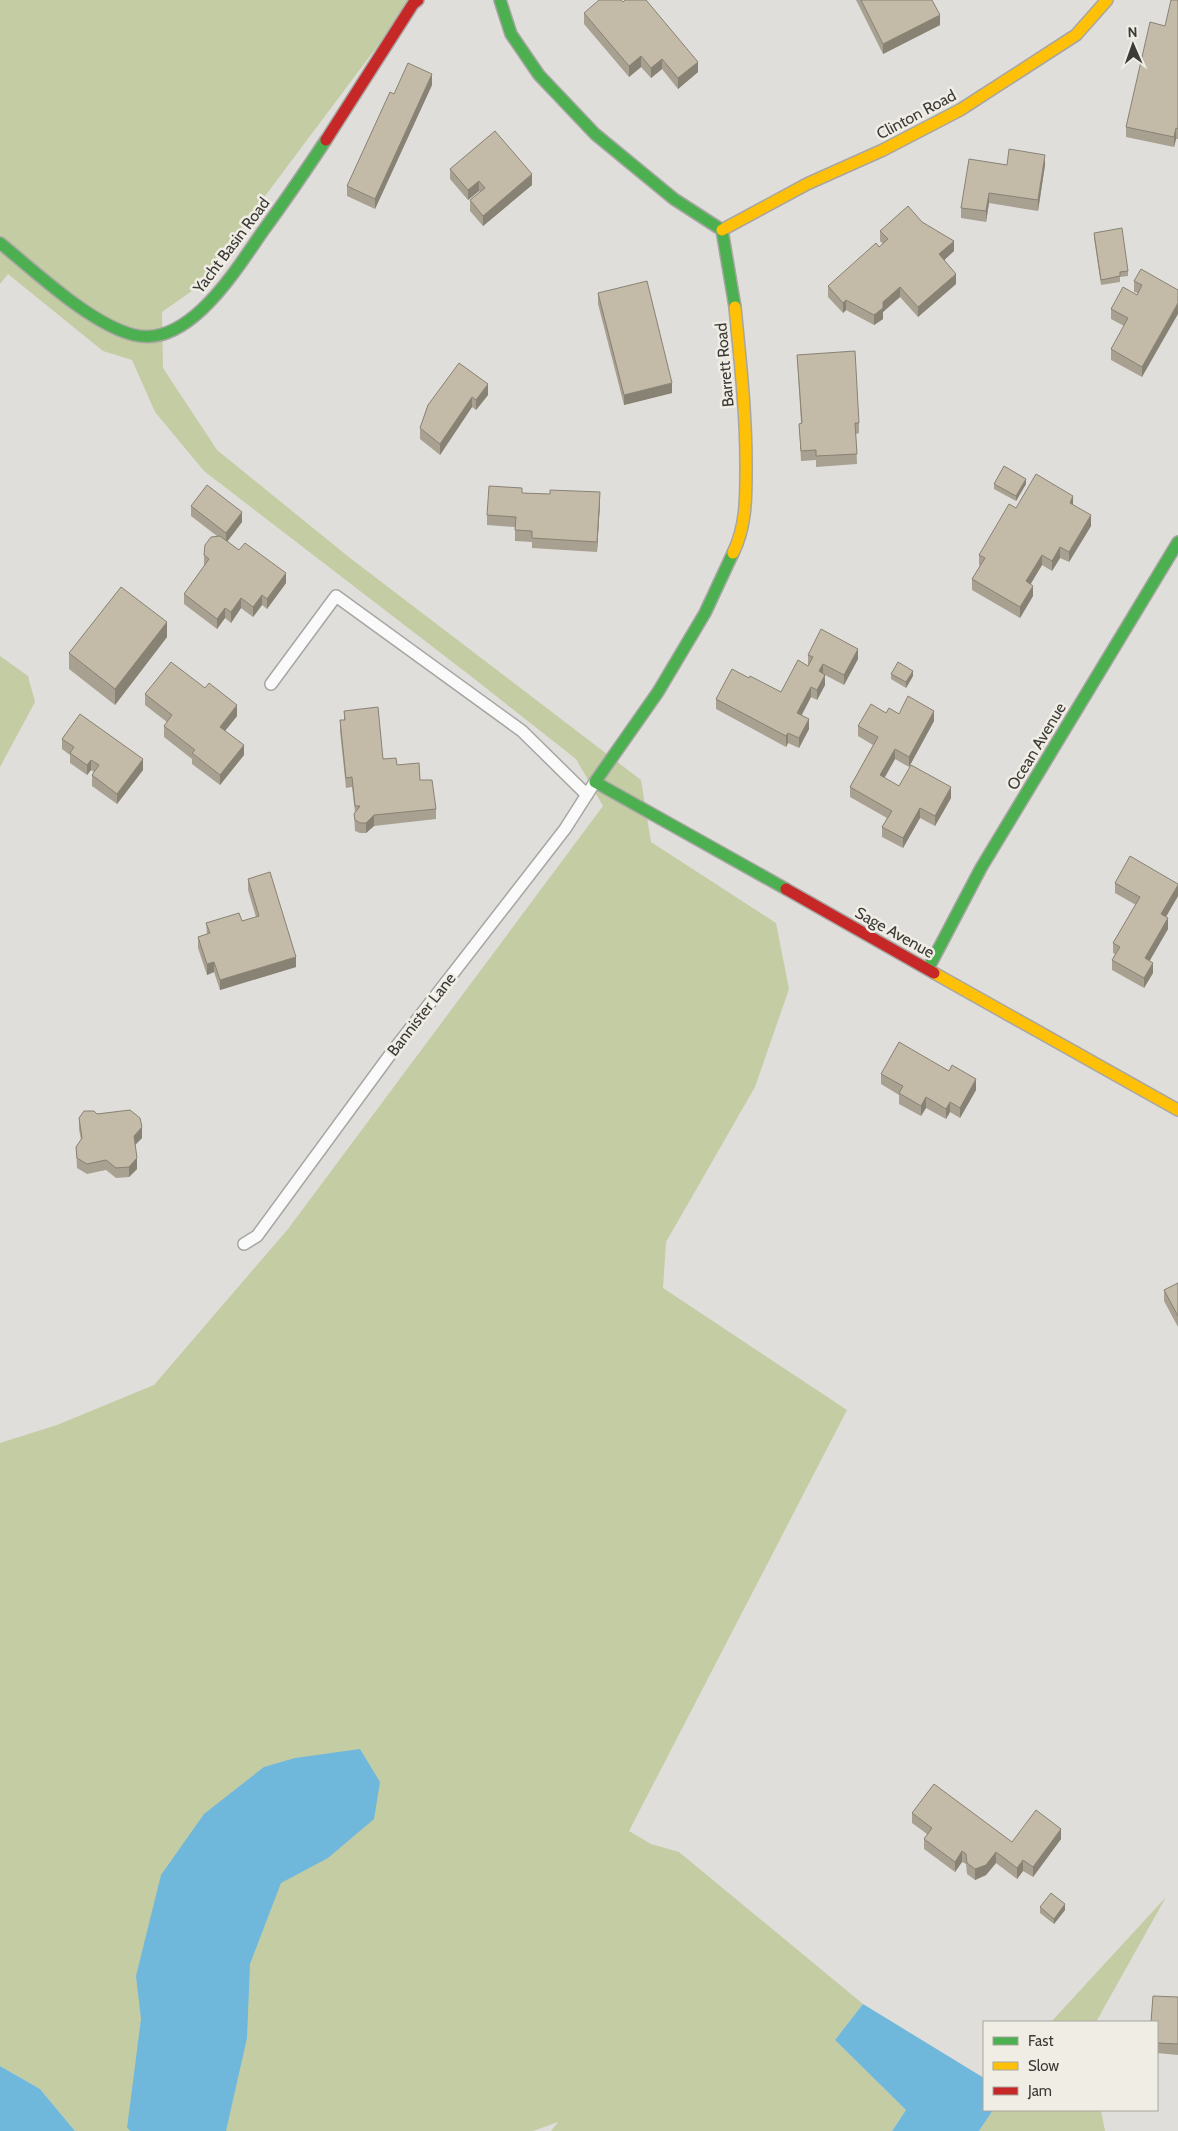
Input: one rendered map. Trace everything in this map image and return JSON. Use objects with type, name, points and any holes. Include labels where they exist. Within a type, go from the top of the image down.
[{"type":"street","name":"Yacht Basin Road","points":[[0,243],[99,320],[133,336],[146,337],[170,332],[192,318],[218,293],[292,192],[413,4],[418,0]]},
{"type":"street","points":[[500,0],[511,34],[540,75],[595,134],[674,199],[722,230]]},
{"type":"street","name":"Clinton Road","points":[[722,230],[807,184],[883,150],[960,110],[1076,35],[1107,0]]},
{"type":"street","name":"Barrett Road","points":[[595,782],[658,692],[705,613],[738,544],[746,507],[746,420],[735,302],[722,230]]},
{"type":"street","name":"Ocean Avenue","points":[[928,970],[981,868],[1178,542]]},
{"type":"street","name":"Sage Avenue","points":[[595,782],[1178,1110]]},
{"type":"lane","points":[[270,684],[336,596],[522,731],[587,795]]},
{"type":"lane","name":"Bannister Lane","points":[[244,1244],[257,1236],[392,1052],[565,829],[595,782]]},
{"type":"green space","points":[[0,0],[412,0],[196,288],[162,312],[163,368],[217,450],[350,558],[641,780],[651,842],[776,923],[789,989],[755,1087],[666,1242],[663,1288],[847,1410],[629,1831],[651,1844],[679,1852],[863,2004],[835,2040],[906,2110],[892,2131],[551,2131],[558,2122],[533,2131],[75,2131],[40,2089],[0,2066],[0,1443],[57,1425],[154,1385],[288,1229],[603,806],[576,759],[204,471],[155,412],[132,360],[103,351],[8,274],[0,284]]},
{"type":"green space","points":[[0,656],[28,676],[35,702],[0,767]]},
{"type":"green space","points":[[1166,1897],[1097,2021],[1052,2021]]},
{"type":"green space","points":[[992,2111],[1101,2111],[1105,2131],[979,2131]]},
{"type":"water","points":[[360,1749],[380,1782],[374,1819],[328,1858],[281,1883],[250,1964],[247,2038],[226,2131],[131,2131],[127,2128],[141,2019],[136,1976],[161,1875],[204,1814],[264,1767],[295,1758]]},
{"type":"water","points":[[863,2004],[983,2077],[983,2111],[992,2111],[979,2131],[892,2131],[906,2110],[835,2040]]},
{"type":"water","points":[[0,2066],[40,2089],[75,2131],[0,2131]]},
{"type":"building","points":[[599,0],[621,0],[623,2],[625,0],[646,0],[698,62],[678,78],[662,59],[651,68],[641,56],[629,66],[584,13]]},
{"type":"building","points":[[861,0],[932,0],[940,15],[883,44]]},
{"type":"building","points":[[1171,0],[1178,0],[1178,129],[1176,128],[1174,137],[1126,127],[1150,22],[1165,26]]},
{"type":"building","points":[[408,63],[432,74],[375,199],[347,186],[390,92],[394,94]]},
{"type":"building","points":[[495,131],[532,174],[483,216],[470,200],[485,188],[479,181],[468,190],[450,169]]},
{"type":"building","points":[[1009,149],[1045,155],[1038,200],[989,193],[986,211],[961,208],[969,159],[1007,165]]},
{"type":"building","points":[[908,206],[922,222],[954,241],[939,254],[956,274],[918,307],[900,287],[883,302],[883,308],[874,315],[846,300],[843,303],[828,286],[876,243],[879,247],[888,239],[880,231]]},
{"type":"building","points":[[1122,228],[1128,271],[1120,272],[1120,276],[1101,280],[1094,233]]},
{"type":"building","points":[[1141,269],[1178,290],[1178,303],[1142,367],[1111,349],[1128,318],[1111,309],[1123,287],[1137,295],[1142,285],[1134,281]]},
{"type":"building","points":[[647,281],[672,383],[624,395],[598,293]]},
{"type":"building","points":[[855,351],[859,423],[855,423],[857,454],[816,456],[816,450],[801,451],[799,424],[802,423],[797,355]]},
{"type":"building","points":[[459,363],[488,384],[476,400],[472,397],[440,444],[420,428],[428,405]]},
{"type":"building","points":[[1004,466],[1026,479],[1016,496],[994,484]]},
{"type":"building","points":[[1036,474],[1073,496],[1070,503],[1091,515],[1069,552],[1060,547],[1052,561],[1042,555],[1026,581],[1033,586],[1020,607],[972,579],[985,558],[979,555],[1009,504],[1016,508]]},
{"type":"building","points":[[207,485],[242,512],[226,533],[191,506]]},
{"type":"building","points":[[489,486],[522,488],[522,493],[550,494],[550,490],[600,492],[597,542],[532,538],[532,531],[515,530],[516,517],[487,515]]},
{"type":"building","points":[[220,536],[239,550],[245,543],[286,573],[267,599],[262,595],[253,607],[241,598],[231,612],[225,608],[217,619],[184,594],[209,559],[204,555],[205,545],[211,537]]},
{"type":"building","points":[[121,587],[167,622],[115,689],[69,653]]},
{"type":"building","points":[[821,629],[858,649],[844,675],[823,664],[819,671],[825,675],[817,690],[811,687],[797,713],[809,719],[799,738],[788,733],[786,736],[716,699],[732,669],[781,692],[798,660],[808,666],[813,657],[808,655]]},
{"type":"building","points":[[171,662],[205,688],[209,683],[237,705],[220,727],[244,745],[220,775],[192,753],[195,750],[164,726],[172,715],[145,694]]},
{"type":"building","points":[[898,662],[913,671],[906,682],[891,674]]},
{"type":"building","points":[[908,696],[934,711],[909,757],[895,749],[880,775],[899,786],[911,765],[951,787],[935,816],[920,808],[903,838],[882,827],[892,811],[850,787],[878,737],[858,726],[871,704],[886,713],[889,708],[899,714]]},
{"type":"building","points":[[378,707],[383,759],[396,758],[397,765],[419,763],[420,780],[432,780],[436,809],[374,815],[366,823],[360,823],[355,820],[354,814],[360,806],[355,806],[352,777],[346,778],[340,720],[345,720],[344,711]]},
{"type":"building","points":[[80,714],[143,759],[117,794],[92,775],[99,765],[91,760],[87,765],[70,753],[74,747],[62,739]]},
{"type":"building","points":[[1130,856],[1178,884],[1161,914],[1168,918],[1145,958],[1153,963],[1144,978],[1112,960],[1120,947],[1113,943],[1140,897],[1115,883]]},
{"type":"building","points":[[270,872],[296,957],[220,980],[214,962],[207,964],[198,937],[210,933],[206,923],[239,913],[242,921],[259,916],[248,879]]},
{"type":"building","points":[[899,1042],[949,1071],[952,1065],[976,1079],[960,1108],[950,1102],[946,1109],[926,1097],[921,1106],[899,1093],[903,1086],[881,1074]]},
{"type":"building","points":[[130,1110],[140,1118],[142,1127],[134,1136],[137,1158],[129,1167],[116,1168],[106,1160],[87,1164],[77,1158],[76,1147],[82,1138],[79,1118],[84,1111],[94,1111],[97,1114]]},
{"type":"building","points":[[1178,1283],[1178,1316],[1164,1290]]},
{"type":"building","points":[[934,1784],[1012,1842],[1036,1810],[1061,1829],[1033,1867],[1023,1860],[1017,1868],[996,1852],[986,1865],[975,1869],[967,1863],[966,1854],[962,1851],[955,1862],[924,1839],[932,1828],[912,1813]]},
{"type":"building","points":[[1051,1893],[1065,1904],[1054,1919],[1040,1907]]},
{"type":"building","points":[[1153,1996],[1178,1997],[1178,2044],[1158,2043],[1158,2021],[1151,2021]]},
{"type":"traffic: fast","points":[[500,0],[511,34],[539,75],[595,134],[674,199],[722,230],[735,307]]},
{"type":"traffic: fast","points":[[0,243],[64,296],[82,309],[117,329],[134,335],[154,336],[174,330],[192,318],[225,284],[326,140]]},
{"type":"traffic: fast","points":[[928,969],[981,868],[1178,542]]},
{"type":"traffic: fast","points":[[733,553],[705,613],[658,692],[595,782],[786,889]]},
{"type":"traffic: slow","points":[[722,230],[807,184],[883,150],[960,110],[1076,35],[1107,0]]},
{"type":"traffic: slow","points":[[733,553],[741,531],[745,509],[746,486],[744,404],[735,307]]},
{"type":"traffic: slow","points":[[934,973],[1178,1110]]},
{"type":"traffic: jam","points":[[326,140],[413,4],[418,0]]},
{"type":"traffic: jam","points":[[786,889],[934,973]]}]
